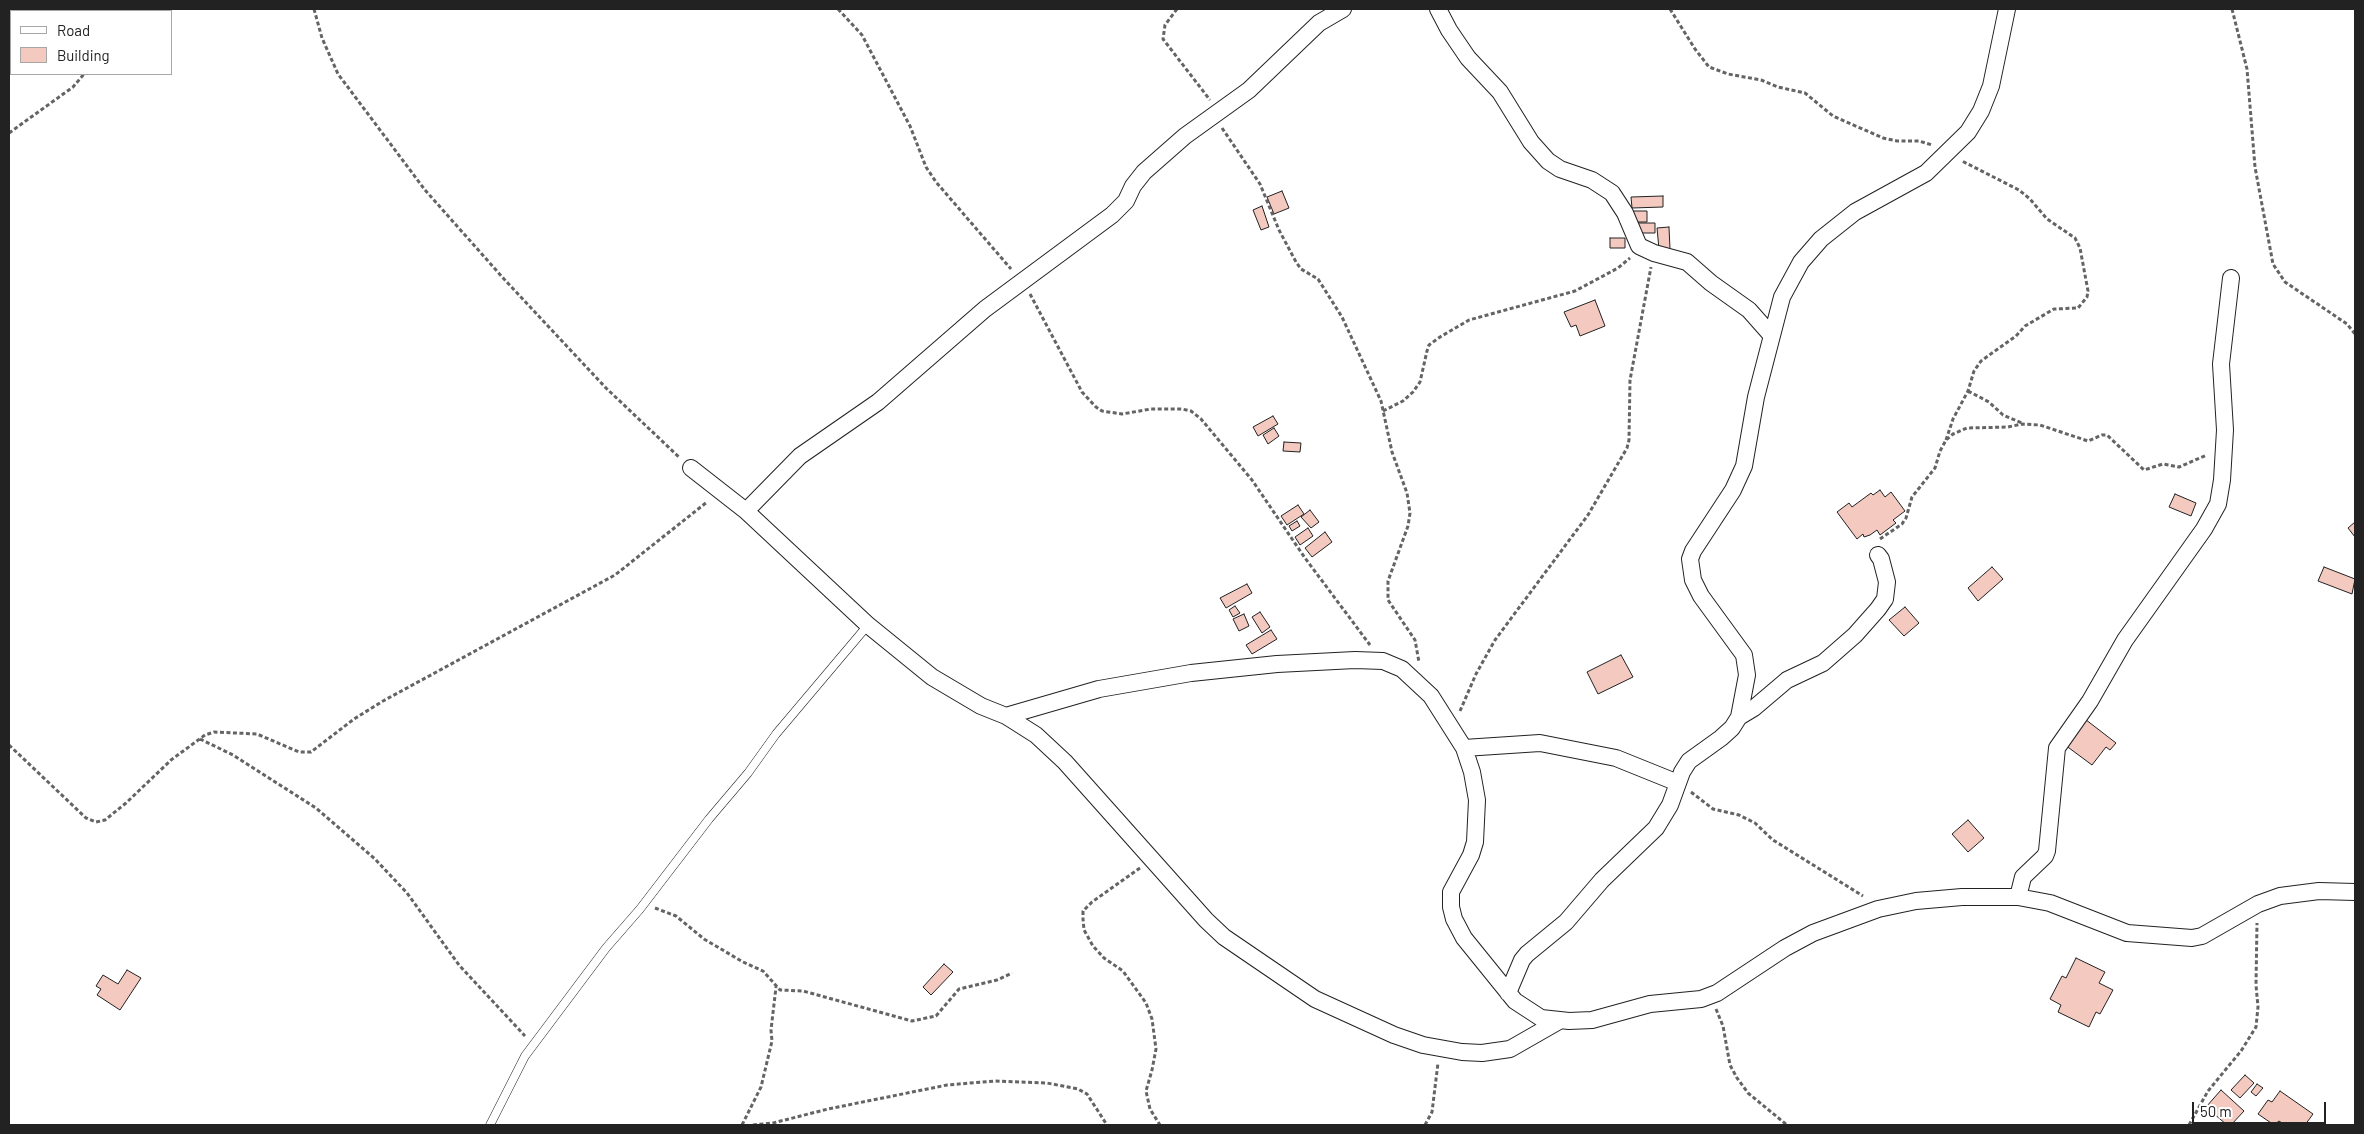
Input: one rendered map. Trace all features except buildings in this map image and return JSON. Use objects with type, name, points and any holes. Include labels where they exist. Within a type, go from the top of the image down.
[{"type":"street","points":[[746,512],[800,456],[878,402],[985,309],[1112,215],[1128,197],[1141,175],[1186,136],[1249,90],[1319,23],[1343,9]]},
{"type":"street","points":[[1438,9],[1449,30],[1468,58],[1500,92],[1531,142],[1548,160],[1560,169],[1592,180],[1612,193],[1646,250],[1687,262],[1749,310],[1772,336]]},
{"type":"street","points":[[1508,993],[1522,960],[1529,951],[1566,922],[1602,880],[1656,828],[1670,805],[1678,782],[1689,761],[1721,738],[1732,728],[1739,717],[1746,675],[1744,655],[1700,596],[1693,580],[1690,559],[1693,551],[1733,490],[1744,466],[1756,397],[1782,297],[1801,262],[1815,246],[1855,212],[1926,173],[1948,153],[1974,123],[1991,86],[2006,9]]},
{"type":"street","points":[[2018,897],[2023,877],[2045,856],[2047,851],[2057,748],[2090,701],[2125,640],[2170,579],[2218,504],[2222,480],[2224,446],[2220,364],[2231,278]]},
{"type":"street","points":[[692,468],[746,512],[868,625],[932,677],[981,706],[1006,716],[1036,735],[1065,762],[1151,861],[1224,937],[1300,990],[1333,1008],[1394,1035],[1439,1048],[1462,1052],[1482,1053],[1510,1049],[1560,1021]]},
{"type":"street","points":[[1739,717],[1754,708],[1787,680],[1823,663],[1855,635],[1885,599],[1887,582],[1878,555]]},
{"type":"street","points":[[1006,716],[1099,689],[1163,677],[1277,664],[1356,660],[1383,661],[1402,669],[1431,696],[1464,748],[1472,772],[1477,820],[1471,855],[1451,892],[1451,907],[1456,924],[1464,938],[1516,1001],[1536,1016],[1560,1021],[1592,1020],[1650,1004],[1689,1001],[1708,997],[1785,948],[1813,933],[1878,909],[1916,901],[1962,897],[2018,897],[2050,903],[2127,933],[2177,938],[2202,936],[2258,904],[2280,896],[2301,893],[2355,892]]},
{"type":"street","points":[[1464,748],[1540,743],[1616,758],[1678,782]]},
{"type":"lane","points":[[490,1125],[525,1056],[606,948],[645,904],[709,820],[748,773],[776,734],[868,625]]},
{"type":"path","points":[[314,9],[322,38],[338,74],[425,190],[504,280],[606,388],[692,468]]},
{"type":"path","points":[[838,9],[862,35],[910,126],[926,167],[936,182],[1023,282],[1082,392],[1102,411],[1122,414],[1151,409],[1182,409],[1190,411],[1200,419],[1242,467],[1305,558],[1383,661]]},
{"type":"path","points":[[1177,9],[1164,25],[1163,39],[1207,96],[1224,133],[1260,184],[1279,230],[1296,262],[1302,269],[1318,280],[1342,317],[1368,371],[1383,411],[1392,452],[1407,493],[1410,513],[1408,526],[1388,581],[1387,596],[1391,606],[1414,640],[1420,685]]},
{"type":"path","points":[[1670,9],[1695,49],[1709,67],[1728,74],[1761,80],[1778,87],[1805,93],[1833,116],[1864,131],[1897,141],[1930,143],[2019,190],[2047,218],[2075,238],[2080,248],[2088,291],[2087,297],[2078,308],[2054,309],[2025,326],[1997,351],[1989,354],[1974,371],[1968,391],[1953,419],[1935,468],[1912,497],[1906,518],[1902,524],[1874,544],[1873,549],[1878,555]]},
{"type":"path","points":[[2232,9],[2247,68],[2255,167],[2273,264],[2285,282],[2347,324],[2355,334]]},
{"type":"path","points":[[9,133],[73,87],[83,75]]},
{"type":"path","points":[[1383,411],[1403,401],[1417,387],[1427,350],[1433,341],[1469,320],[1575,291],[1646,250]]},
{"type":"path","points":[[1453,731],[1476,674],[1495,640],[1588,515],[1627,448],[1629,440],[1630,380],[1646,250]]},
{"type":"path","points":[[1968,391],[1989,402],[2003,415],[2022,424]]},
{"type":"path","points":[[1946,440],[1953,434],[1967,428],[2008,427],[2022,424],[2040,425],[2088,441],[2102,434],[2107,435],[2144,470],[2163,464],[2179,467],[2224,446]]},
{"type":"path","points":[[9,745],[86,818],[96,822],[105,820],[139,792],[170,760],[200,739],[214,732],[232,731],[257,734],[300,752],[311,752],[354,719],[383,701],[615,575],[721,491]]},
{"type":"path","points":[[200,739],[233,755],[316,808],[375,859],[407,893],[459,965],[522,1032],[532,1047]]},
{"type":"path","points":[[1678,782],[1713,809],[1739,815],[1755,823],[1773,840],[1859,893],[1878,909]]},
{"type":"path","points":[[1151,861],[1092,902],[1083,911],[1083,919],[1084,930],[1093,946],[1104,958],[1123,971],[1146,1003],[1152,1019],[1156,1049],[1146,1091],[1150,1109],[1160,1125]]},
{"type":"path","points":[[645,904],[676,916],[704,939],[743,962],[763,971],[780,990],[803,991],[912,1021],[936,1016],[959,989],[998,980],[1012,973]]},
{"type":"path","points":[[2189,1125],[2208,1090],[2241,1051],[2256,1027],[2258,1007],[2256,985],[2258,904]]},
{"type":"path","points":[[742,1125],[760,1087],[772,1041],[771,1030],[776,987]]},
{"type":"path","points":[[1708,997],[1723,1026],[1730,1065],[1737,1078],[1748,1093],[1787,1125]]},
{"type":"path","points":[[1425,1125],[1432,1112],[1436,1090],[1439,1048]]},
{"type":"path","points":[[753,1125],[773,1123],[828,1109],[924,1089],[995,1081],[1047,1083],[1078,1089],[1087,1094],[1107,1125]]}]
